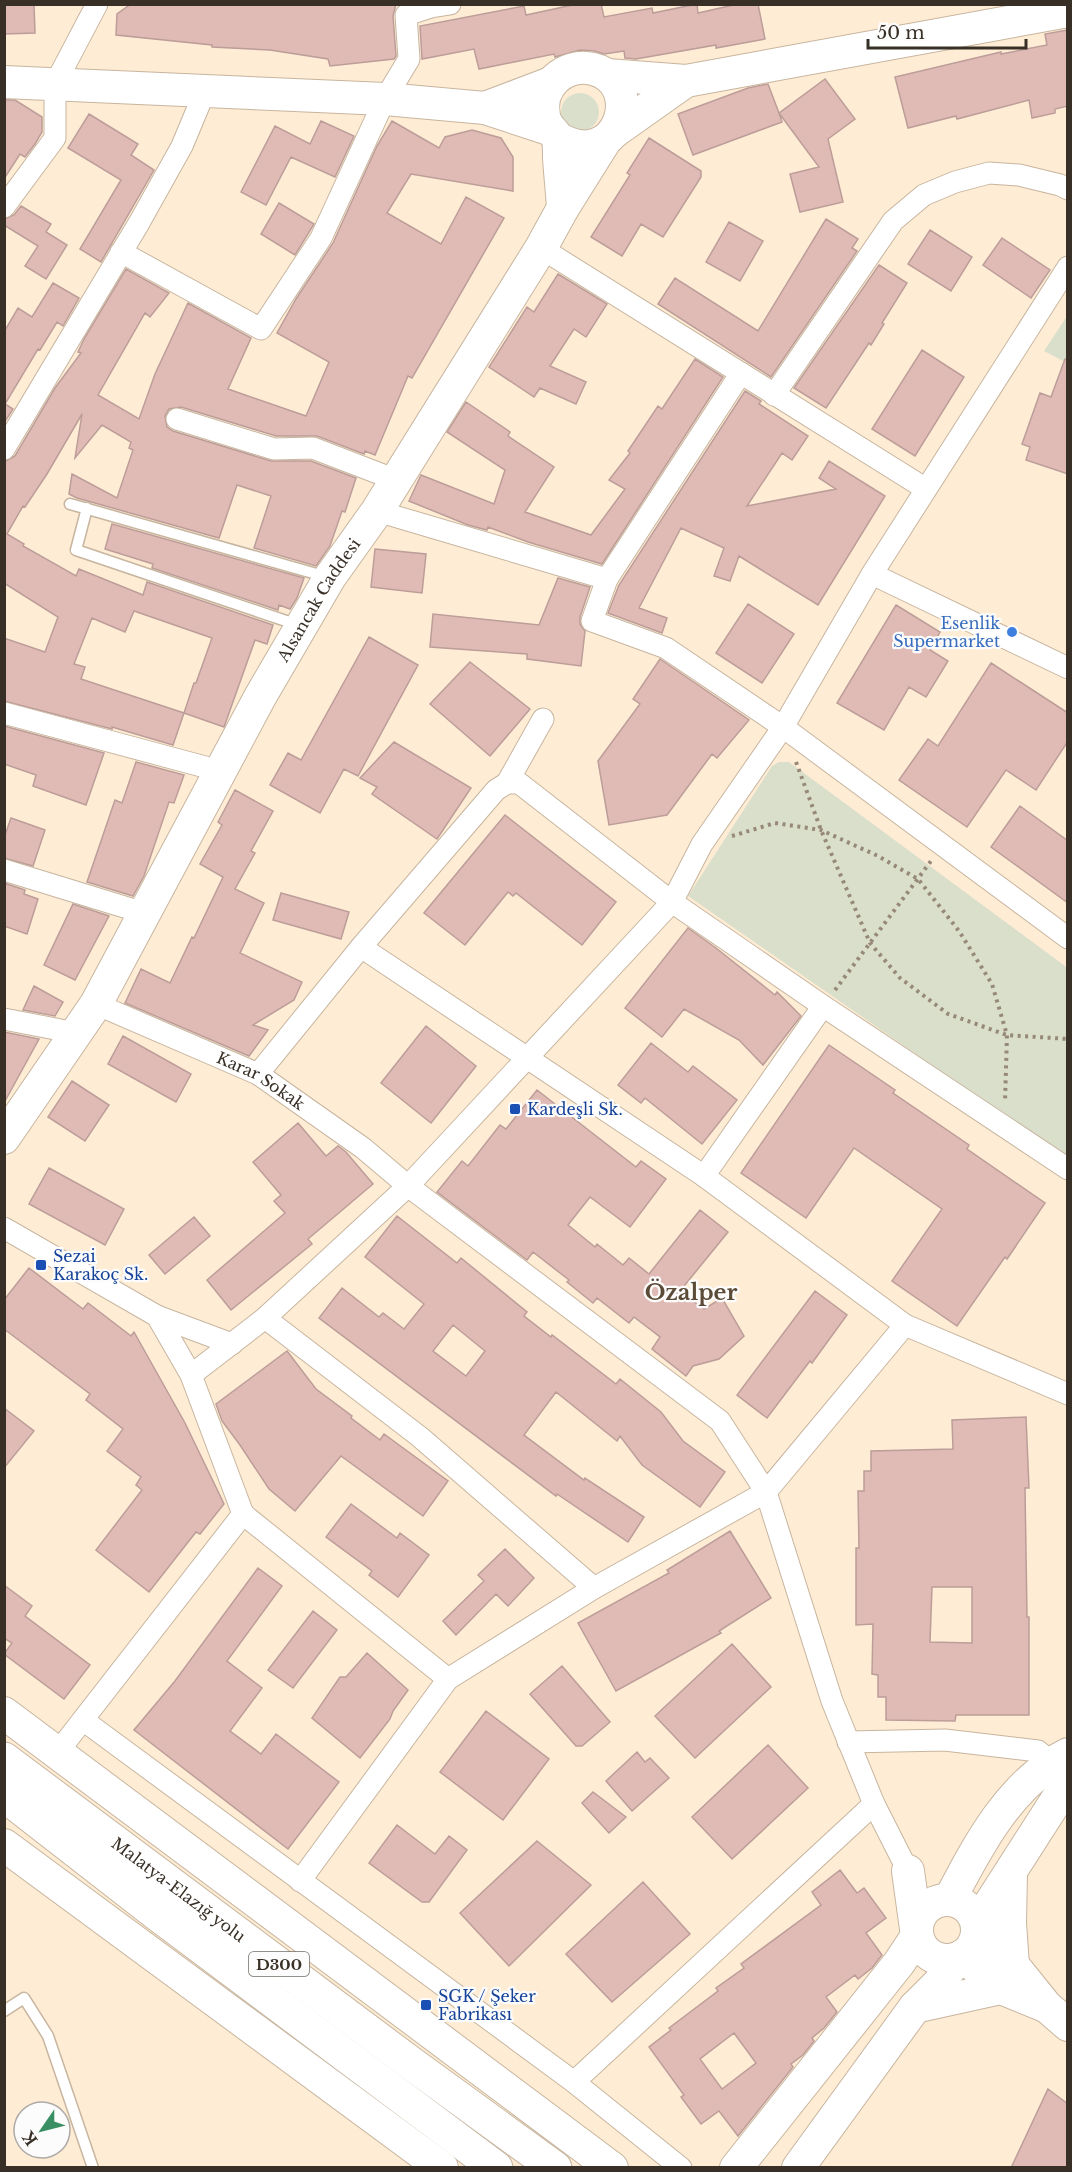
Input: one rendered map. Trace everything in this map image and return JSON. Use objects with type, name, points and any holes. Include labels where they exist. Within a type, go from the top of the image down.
[{"type":"highway","name":"Malatya-Elazığ yolu","points":[[4,1759],[555,2168]]},
{"type":"highway","name":"Malatya-Elazığ yolu","points":[[4,1796],[156,1914],[496,2168]]},
{"type":"street","points":[[4,207],[55,138],[55,84],[97,4]]},
{"type":"street","points":[[121,252],[261,329],[321,238],[385,99],[409,59],[406,15],[450,4]]},
{"type":"street","points":[[563,208],[553,134],[544,118],[543,105],[545,94],[551,83],[560,74],[571,69],[583,67],[607,75],[686,81],[1068,10]]},
{"type":"street","points":[[607,75],[621,96],[623,108],[620,121],[609,136]]},
{"type":"street","points":[[4,82],[385,99],[485,108],[553,134],[568,145],[581,147],[593,146],[609,136],[686,81]]},
{"type":"street","points":[[485,108],[551,83]]},
{"type":"street","points":[[4,449],[182,146],[205,92]]},
{"type":"street","name":"Alsancak Caddesi","points":[[4,1138],[96,1004],[260,697],[330,577],[377,511],[609,136]]},
{"type":"street","points":[[774,395],[893,221],[924,195],[955,182],[989,173],[1019,175],[1068,189]]},
{"type":"street","points":[[541,248],[926,489]]},
{"type":"street","points":[[191,1375],[265,1318],[408,1186],[672,902],[702,844],[783,727],[872,574],[1068,267]]},
{"type":"street","points":[[741,373],[607,579],[592,621],[666,648],[783,727],[1068,938]]},
{"type":"street","points":[[177,419],[274,448],[313,447],[396,480]]},
{"type":"street","points":[[377,511],[607,579]]},
{"type":"street","points":[[872,574],[1068,668]]},
{"type":"street","points":[[4,712],[220,771]]},
{"type":"street","points":[[258,1074],[361,947],[496,790],[507,783],[543,719]]},
{"type":"street","points":[[507,783],[519,783],[672,902],[823,1006],[1068,1169]]},
{"type":"street","points":[[4,870],[144,913]]},
{"type":"street","points":[[361,947],[705,1176],[905,1325],[1068,1394]]},
{"type":"street","name":"Karar Sokak","points":[[96,1004],[258,1074],[363,1148],[408,1186],[720,1421],[766,1492],[832,1701],[874,1804],[908,1871]]},
{"type":"street","points":[[705,1176],[823,1006]]},
{"type":"street","points":[[4,1019],[76,1033]]},
{"type":"street","points":[[4,1228],[158,1316],[232,1344]]},
{"type":"street","points":[[158,1316],[191,1375],[243,1514],[448,1679]]},
{"type":"street","points":[[265,1318],[420,1437],[594,1588]]},
{"type":"street","points":[[300,1881],[448,1679],[594,1588],[766,1492],[905,1325]]},
{"type":"street","points":[[57,1753],[243,1514]]},
{"type":"street","points":[[4,1713],[612,2168]]},
{"type":"street","points":[[83,1720],[574,2082],[681,2168]]},
{"type":"street","points":[[848,1742],[945,1740],[1038,1751],[1062,1766]]},
{"type":"street","points":[[798,2168],[915,2007],[975,1943],[977,1927],[1011,1873],[1062,1766]]},
{"type":"street","points":[[736,2168],[899,1963],[917,1932],[923,1910],[931,1904],[948,1899],[971,1858],[1012,1798],[1062,1766]]},
{"type":"street","points":[[574,2082],[874,1804]]},
{"type":"street","points":[[4,1845],[442,2168]]},
{"type":"street","points":[[908,1871],[948,1899],[966,1906],[972,1912],[977,1927],[1007,1977]]},
{"type":"street","points":[[908,1871],[917,1932],[923,1948],[930,1955],[950,1960],[960,1957],[1007,1977],[1057,2016]]},
{"type":"street","points":[[1007,1977],[1011,1873]]},
{"type":"street","points":[[915,2007],[1007,1977]]},
{"type":"lane","points":[[70,504],[330,577]]},
{"type":"lane","points":[[87,508],[76,550],[301,627]]},
{"type":"lane","points":[[4,2011],[24,1998],[48,2036],[93,2168]]},
{"type":"path","points":[[783,727],[821,830],[870,943],[900,978],[948,1014],[1007,1035],[1068,1039]]},
{"type":"path","points":[[702,844],[775,823],[821,830],[878,856],[918,879],[959,931],[992,984],[1007,1035],[1004,1126]]},
{"type":"path","points":[[823,1006],[942,846]]},
{"type":"green space","points":[[580,93],[594,98],[599,112],[594,126],[580,131],[566,126],[561,112],[566,98]]},
{"type":"green space","points":[[1067,316],[1067,363],[1044,351]]},
{"type":"green space","points":[[779,762],[789,762],[1068,970],[1067,1159],[688,896],[772,766]]},
{"type":"building","points":[[4,4],[34,4],[35,33],[4,34]]},
{"type":"building","points":[[131,4],[396,4],[393,16],[396,56],[394,59],[330,66],[328,59],[270,50],[212,47],[212,45],[116,35],[117,14]]},
{"type":"building","points":[[577,4],[601,4],[604,17],[652,8],[653,13],[697,4],[698,13],[738,4],[758,4],[765,39],[636,59],[625,58],[624,51],[604,54],[580,50],[555,57],[554,54],[479,69],[474,49],[422,59],[420,26],[524,6],[526,15]]},
{"type":"building","points":[[1068,30],[1068,106],[1055,109],[1055,113],[1032,118],[1029,100],[957,119],[956,116],[908,128],[895,77],[1001,52],[1001,54],[1047,45],[1045,34]]},
{"type":"building","points":[[825,79],[855,119],[828,139],[843,202],[800,212],[790,174],[819,167],[779,113]]},
{"type":"building","points":[[768,84],[782,122],[693,155],[678,114],[748,88]]},
{"type":"building","points":[[4,100],[15,100],[42,117],[42,132],[25,157],[20,154],[4,179]]},
{"type":"building","points":[[89,114],[138,144],[131,155],[154,170],[101,262],[80,249],[121,180],[68,148]]},
{"type":"building","points":[[321,121],[354,136],[335,177],[291,157],[266,205],[241,192],[275,126],[310,144]]},
{"type":"building","points":[[392,121],[439,148],[445,137],[472,130],[501,138],[513,157],[513,191],[411,174],[387,213],[441,244],[466,197],[504,218],[412,378],[408,376],[375,455],[365,451],[364,454],[317,436],[276,436],[181,407],[169,409],[165,416],[167,427],[173,431],[271,461],[311,461],[356,478],[345,512],[342,511],[330,546],[316,566],[254,548],[271,496],[237,485],[219,538],[69,494],[72,474],[117,498],[133,450],[129,448],[131,442],[102,425],[75,458],[82,414],[47,474],[25,507],[23,506],[7,534],[24,544],[23,546],[76,576],[79,569],[143,595],[147,582],[273,625],[267,644],[255,640],[224,727],[184,713],[173,745],[112,727],[112,729],[4,701],[4,638],[45,652],[58,617],[4,583],[4,462],[15,456],[55,388],[81,353],[78,352],[84,339],[126,269],[169,293],[150,317],[145,313],[98,395],[139,419],[155,374],[188,303],[251,338],[228,389],[306,416],[329,362],[277,333],[296,299],[333,243],[377,146]],"holes":[[[134,611],[212,638],[184,713],[81,679],[85,667],[74,664],[92,618],[125,632]]]},
{"type":"building","points":[[649,138],[701,171],[701,177],[663,237],[641,224],[622,256],[591,237],[630,175],[627,173]]},
{"type":"building","points":[[279,203],[314,224],[295,255],[261,234]]},
{"type":"building","points":[[21,206],[51,224],[46,232],[67,245],[46,279],[25,266],[38,246],[4,225],[4,219],[14,215]]},
{"type":"building","points":[[826,219],[858,239],[852,248],[857,251],[771,377],[658,304],[675,278],[758,331]]},
{"type":"building","points":[[729,222],[763,241],[740,281],[706,262]]},
{"type":"building","points":[[930,230],[972,257],[951,291],[908,264]]},
{"type":"building","points":[[1002,238],[1050,270],[1031,298],[983,265]]},
{"type":"building","points":[[879,265],[907,283],[871,345],[869,343],[826,408],[794,388]]},
{"type":"building","points":[[558,274],[607,304],[586,337],[574,329],[550,366],[586,382],[576,404],[540,388],[534,397],[489,367],[527,307],[534,312]]},
{"type":"building","points":[[53,283],[79,298],[63,326],[57,322],[40,350],[38,349],[5,404],[13,409],[4,423],[4,332],[18,308],[32,317]]},
{"type":"building","points":[[922,350],[964,377],[915,456],[872,429]]},
{"type":"building","points":[[695,359],[723,377],[602,564],[528,542],[488,527],[487,530],[468,525],[409,501],[421,475],[494,504],[505,470],[447,432],[466,402],[510,432],[508,436],[554,467],[525,512],[591,535],[625,489],[609,480],[630,453],[628,451],[658,406],[662,409]]},
{"type":"building","points":[[1065,359],[1068,359],[1068,474],[1026,460],[1030,447],[1022,444],[1040,393],[1051,397]]},
{"type":"building","points":[[745,391],[761,401],[759,404],[808,436],[792,460],[782,453],[747,506],[836,489],[819,478],[829,461],[885,496],[818,605],[739,556],[730,581],[714,576],[724,548],[681,528],[639,608],[667,618],[662,633],[608,613],[619,585]]},
{"type":"building","points":[[112,524],[304,578],[297,598],[290,609],[279,605],[278,610],[152,568],[153,564],[105,549]]},
{"type":"building","points":[[375,549],[426,554],[422,593],[371,587]]},
{"type":"building","points":[[558,578],[590,587],[580,617],[580,624],[585,631],[581,666],[527,659],[527,654],[430,647],[433,614],[539,625]]},
{"type":"building","points":[[748,604],[794,634],[762,683],[716,653]]},
{"type":"building","points":[[896,605],[940,632],[930,650],[948,661],[926,697],[909,687],[884,730],[837,703]]},
{"type":"building","points":[[369,637],[418,665],[358,776],[344,769],[320,813],[270,785],[288,753],[301,760]]},
{"type":"building","points":[[660,659],[749,720],[717,758],[712,754],[667,815],[609,825],[598,761],[640,704],[633,699]]},
{"type":"building","points":[[470,662],[530,709],[490,756],[430,704]]},
{"type":"building","points":[[991,663],[1068,713],[1068,741],[1036,790],[1006,770],[967,827],[899,780],[928,739],[938,746]]},
{"type":"building","points":[[4,726],[104,753],[86,805],[33,786],[36,775],[4,764]]},
{"type":"building","points":[[394,742],[471,788],[437,839],[372,794],[377,787],[360,778]]},
{"type":"building","points":[[136,762],[184,775],[174,803],[169,802],[144,876],[133,896],[87,882],[115,800],[122,803]]},
{"type":"building","points":[[235,790],[273,811],[251,851],[255,853],[235,889],[264,903],[240,953],[302,982],[294,1000],[253,1025],[268,1030],[249,1056],[125,1003],[141,969],[170,983],[192,937],[194,938],[223,877],[200,864],[222,825],[218,822]]},
{"type":"building","points":[[1020,806],[1068,841],[1068,903],[991,847]]},
{"type":"building","points":[[505,815],[616,902],[582,945],[516,893],[513,896],[508,892],[465,945],[424,913]]},
{"type":"building","points":[[11,818],[45,830],[33,866],[4,858],[4,838]]},
{"type":"building","points":[[4,883],[25,890],[24,894],[38,899],[27,934],[4,926]]},
{"type":"building","points":[[281,893],[349,912],[341,939],[273,920]]},
{"type":"building","points":[[73,904],[109,916],[75,980],[44,965]]},
{"type":"building","points":[[688,928],[775,995],[777,992],[801,1016],[763,1065],[739,1040],[684,1009],[662,1037],[625,1008]]},
{"type":"building","points":[[34,986],[63,1002],[55,1016],[23,1010]]},
{"type":"building","points":[[426,1026],[476,1066],[431,1123],[381,1083]]},
{"type":"building","points":[[4,1032],[39,1039],[4,1103]]},
{"type":"building","points":[[123,1036],[191,1074],[176,1102],[108,1064]]},
{"type":"building","points":[[651,1043],[688,1072],[693,1066],[737,1100],[702,1144],[645,1098],[641,1103],[618,1085]]},
{"type":"building","points":[[829,1045],[895,1090],[893,1093],[969,1145],[967,1149],[1045,1203],[957,1326],[892,1281],[942,1209],[854,1148],[806,1218],[741,1173]]},
{"type":"building","points":[[72,1081],[109,1105],[85,1141],[48,1117]]},
{"type":"building","points":[[537,1090],[636,1167],[641,1161],[666,1179],[630,1227],[590,1197],[568,1225],[595,1247],[597,1244],[623,1265],[629,1258],[649,1274],[700,1210],[728,1232],[680,1291],[704,1309],[722,1298],[744,1336],[719,1359],[693,1366],[686,1376],[652,1349],[660,1337],[634,1317],[629,1323],[597,1298],[593,1303],[567,1282],[569,1280],[533,1252],[527,1260],[437,1192],[462,1161],[468,1166],[500,1125],[506,1129]]},
{"type":"building","points":[[298,1123],[326,1156],[338,1146],[346,1152],[373,1184],[308,1239],[312,1244],[231,1310],[207,1280],[285,1213],[274,1201],[281,1195],[253,1162]]},
{"type":"building","points":[[49,1168],[124,1209],[105,1245],[29,1204]]},
{"type":"building","points":[[397,1216],[457,1263],[461,1258],[527,1312],[524,1316],[551,1337],[552,1335],[616,1384],[620,1379],[661,1412],[683,1441],[725,1472],[700,1507],[642,1465],[620,1436],[617,1441],[556,1392],[524,1435],[584,1480],[585,1478],[644,1517],[628,1542],[557,1494],[556,1496],[319,1318],[342,1288],[379,1317],[383,1313],[404,1329],[424,1304],[365,1257]],"holes":[[[453,1325],[485,1351],[466,1376],[433,1351]]]},
{"type":"building","points":[[194,1217],[210,1236],[165,1274],[149,1255]]},
{"type":"building","points":[[29,1268],[83,1309],[88,1303],[131,1336],[134,1332],[185,1423],[224,1504],[200,1534],[196,1532],[149,1592],[96,1550],[142,1490],[136,1485],[141,1477],[107,1451],[123,1429],[86,1400],[90,1394],[4,1329],[4,1300]]},
{"type":"building","points":[[815,1291],[847,1315],[812,1363],[810,1361],[767,1418],[737,1395]]},
{"type":"building","points":[[287,1351],[316,1389],[352,1416],[351,1418],[380,1440],[384,1434],[448,1481],[423,1516],[341,1456],[295,1511],[269,1489],[222,1421],[216,1404]]},
{"type":"building","points":[[4,1408],[34,1431],[4,1468]]},
{"type":"building","points":[[1026,1417],[1029,1488],[1025,1488],[1029,1715],[956,1715],[955,1721],[886,1720],[886,1697],[878,1697],[878,1675],[872,1674],[873,1624],[856,1625],[856,1548],[859,1548],[858,1491],[864,1491],[864,1471],[871,1471],[871,1451],[953,1449],[952,1420]],"holes":[[[932,1587],[972,1587],[972,1643],[930,1642]]]},
{"type":"building","points":[[351,1504],[397,1538],[400,1533],[429,1555],[398,1597],[369,1575],[372,1571],[326,1537]]},
{"type":"building","points":[[730,1531],[771,1598],[719,1631],[721,1633],[616,1691],[578,1623],[669,1573],[667,1570]]},
{"type":"building","points":[[505,1549],[534,1578],[508,1606],[496,1594],[456,1635],[443,1621],[484,1581],[478,1575]]},
{"type":"building","points":[[258,1568],[282,1586],[227,1661],[262,1688],[230,1731],[261,1754],[276,1734],[339,1782],[288,1849],[134,1730],[175,1681]]},
{"type":"building","points":[[4,1585],[32,1606],[25,1616],[90,1665],[64,1699],[4,1654],[12,1643],[4,1638]]},
{"type":"building","points":[[313,1611],[337,1630],[293,1688],[268,1670]]},
{"type":"building","points":[[732,1644],[771,1687],[695,1758],[655,1716]]},
{"type":"building","points":[[367,1653],[408,1690],[390,1719],[360,1758],[312,1718],[340,1677],[346,1677]]},
{"type":"building","points":[[562,1666],[610,1722],[582,1746],[576,1746],[530,1694]]},
{"type":"building","points":[[486,1711],[549,1759],[503,1820],[440,1772]]},
{"type":"building","points":[[768,1745],[808,1788],[732,1859],[692,1817]]},
{"type":"building","points":[[637,1752],[645,1762],[650,1758],[669,1778],[632,1811],[606,1781]]},
{"type":"building","points":[[593,1792],[626,1817],[609,1833],[582,1803]]},
{"type":"building","points":[[397,1825],[435,1854],[449,1836],[467,1850],[429,1902],[422,1902],[369,1863]]},
{"type":"building","points":[[537,1841],[591,1885],[509,1966],[460,1913]]},
{"type":"building","points":[[840,1870],[857,1893],[864,1888],[886,1918],[866,1933],[882,1955],[872,1968],[858,1979],[855,1975],[826,1997],[837,2012],[812,2038],[814,2041],[803,2055],[791,2064],[793,2067],[738,2136],[719,2111],[701,2124],[681,2097],[684,2095],[649,2047],[671,2030],[669,2028],[718,1991],[716,1988],[744,1968],[741,1964],[821,1905],[812,1892]],"holes":[[[734,2033],[756,2063],[722,2089],[700,2059]]]},
{"type":"building","points":[[643,1882],[690,1934],[612,2002],[566,1954]]},
{"type":"building","points":[[1048,2089],[1068,2104],[1068,2168],[1011,2168]]},
{"type":"place","name":"Esenlik Supermarket","points":[[1012,632]]},
{"type":"place","name":"Kardeşli Sk.","points":[[515,1109]]},
{"type":"place","name":"Sezai Karakoç Sk.","points":[[41,1265]]},
{"type":"place","name":"SGK / Şeker Fabrikası","points":[[426,2005]]},
{"type":"district","name":"Özalper","points":[[691,1292]]}]
